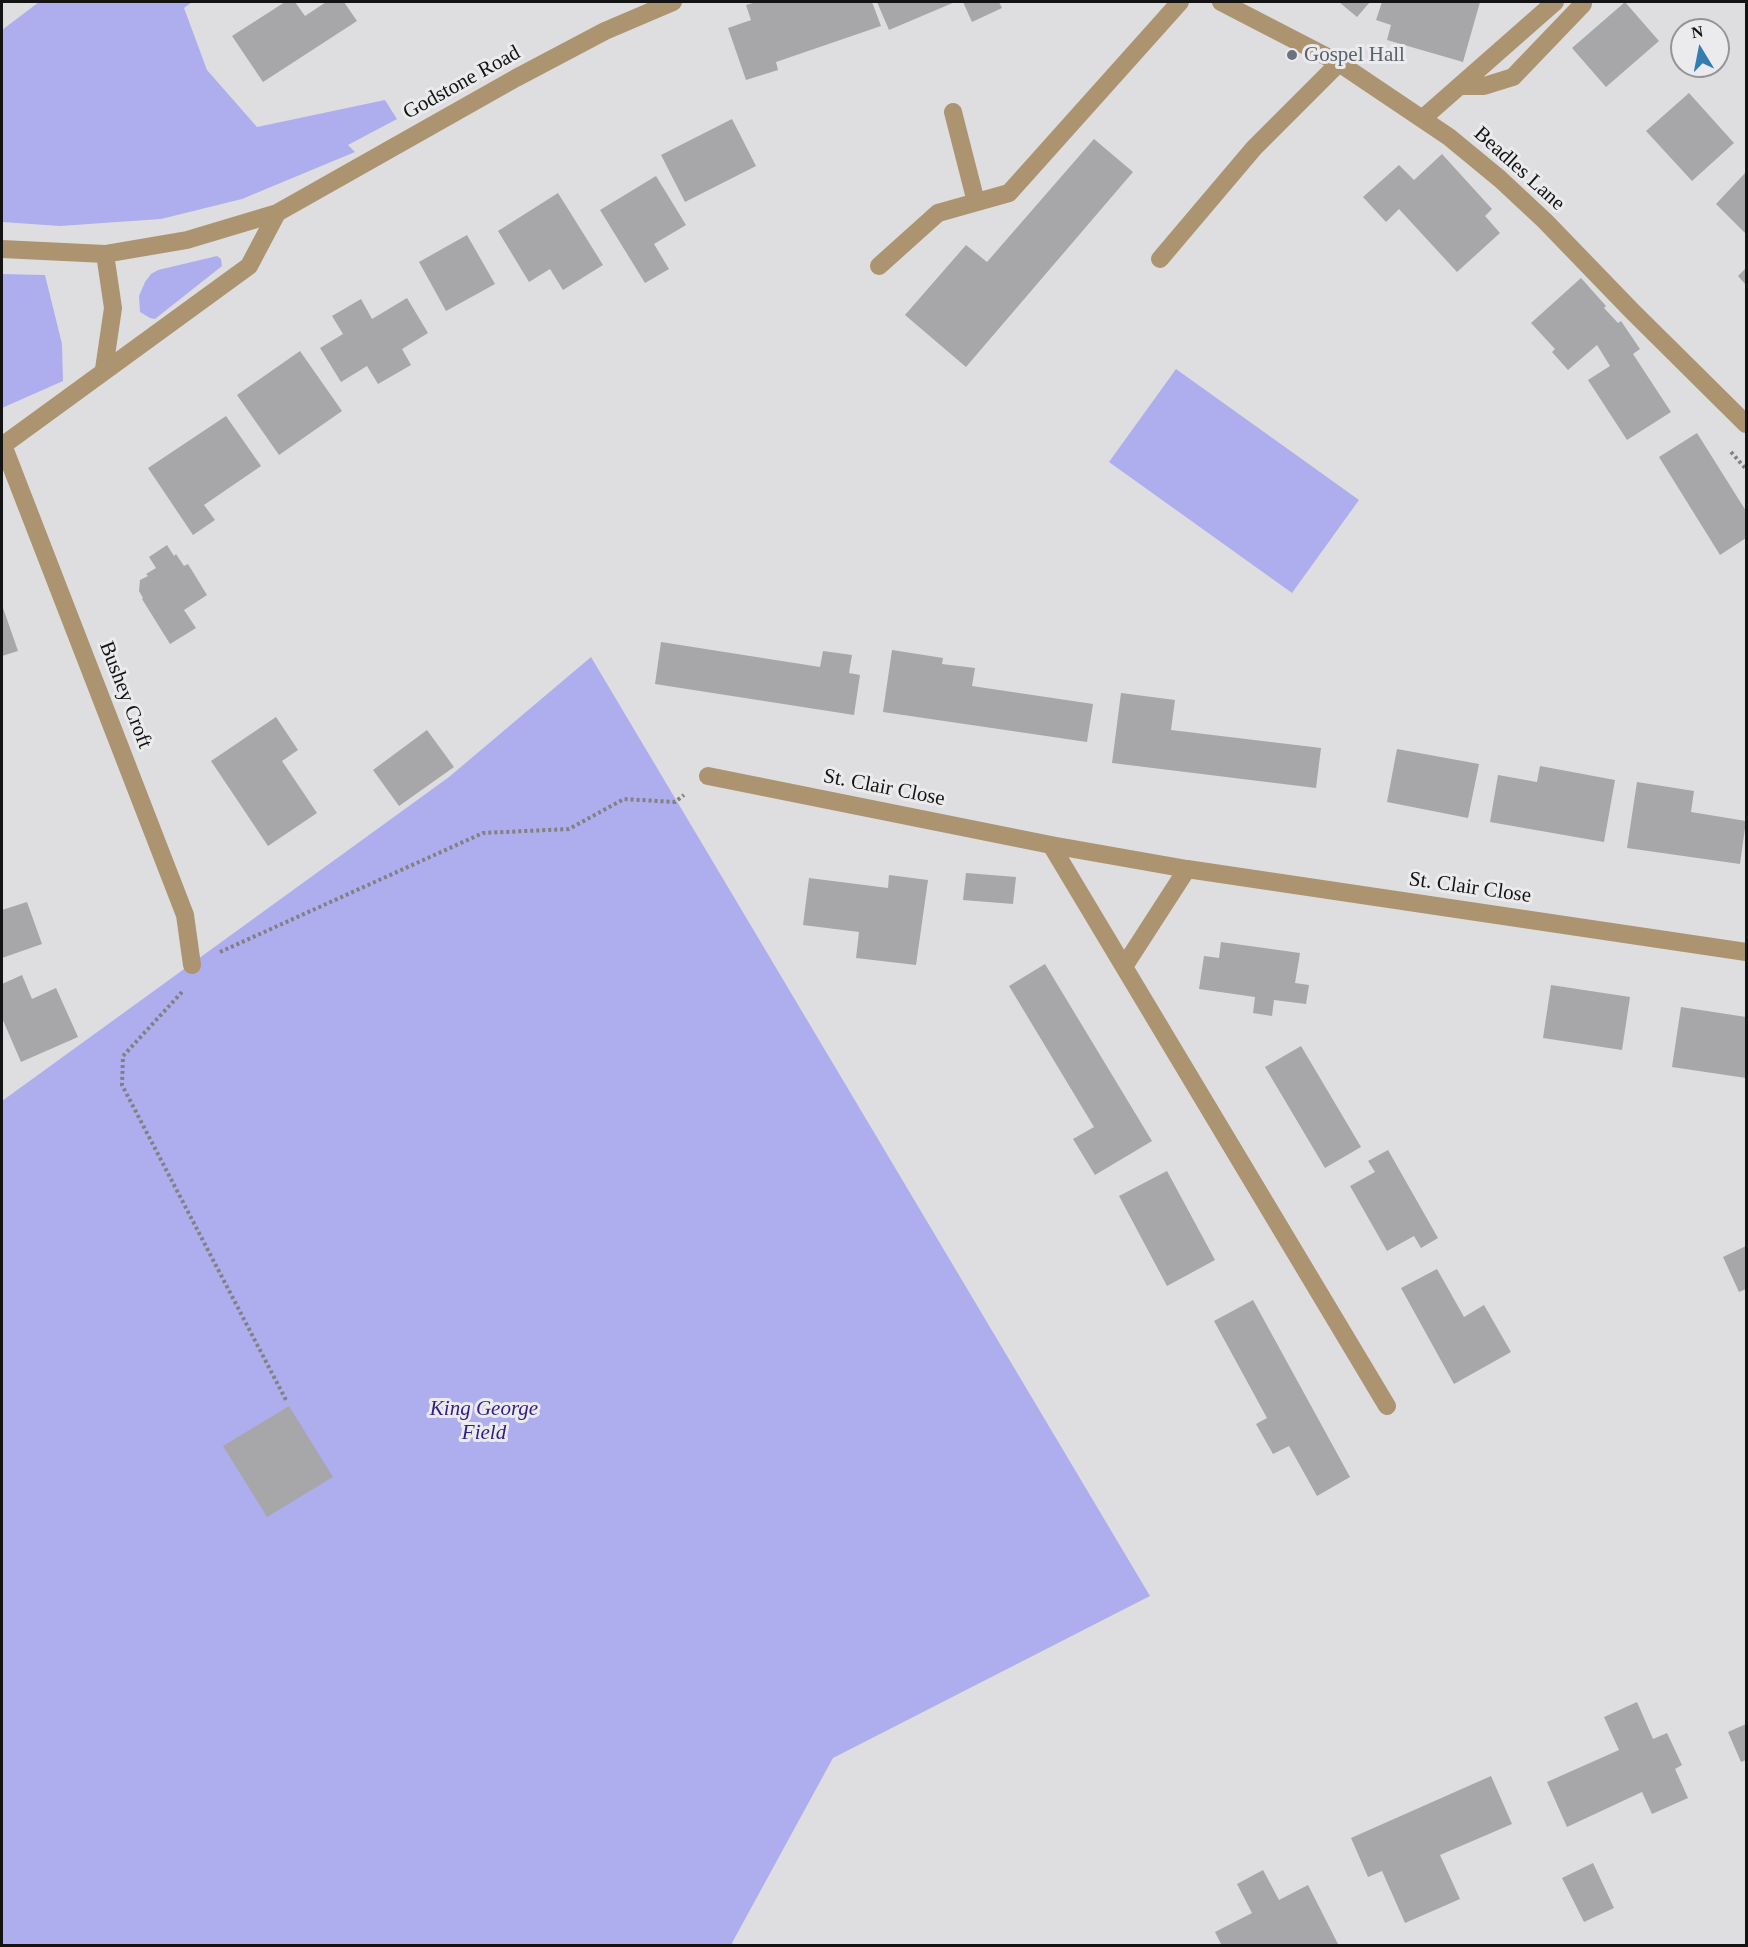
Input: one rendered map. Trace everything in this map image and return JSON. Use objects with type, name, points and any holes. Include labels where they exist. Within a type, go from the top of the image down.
[{"type":"street","name":"Godstone Road","points":[[2,249],[105,254],[187,240],[277,213],[516,78],[605,31],[673,2]]},
{"type":"street","points":[[879,266],[938,213],[1009,193],[1180,2]]},
{"type":"street","name":"Beadles Lane","points":[[1221,2],[1339,63],[1449,137],[1545,221],[1746,424]]},
{"type":"street","points":[[1422,119],[1555,2]]},
{"type":"street","points":[[1460,86],[1484,86],[1513,77],[1583,4]]},
{"type":"street","points":[[1160,259],[1254,148],[1339,63]]},
{"type":"street","points":[[953,112],[976,202]]},
{"type":"street","points":[[2,446],[104,369],[249,266],[277,213]]},
{"type":"street","points":[[104,369],[114,308],[105,254]]},
{"type":"street","name":"Bushey Croft","points":[[2,446],[185,915],[192,964]]},
{"type":"street","name":"St. Clair Close","points":[[708,776],[1051,845],[1187,869],[1746,952]]},
{"type":"street","points":[[1051,845],[1125,965],[1387,1406]]},
{"type":"street","points":[[1125,965],[1187,869]]},
{"type":"path","points":[[287,1402],[122,1085],[123,1056],[187,987],[192,964],[483,833],[569,830],[624,799],[675,802],[708,776]]},
{"type":"green space","points":[[39,2],[192,2],[184,8],[207,70],[257,127],[385,100],[397,119],[348,145],[355,152],[242,199],[161,219],[60,226],[2,222],[2,30]]},
{"type":"green space","points":[[217,256],[221,259],[222,266],[155,319],[140,312],[139,296],[151,274],[158,270]]},
{"type":"green space","points":[[2,274],[45,275],[62,344],[63,381],[2,408]]},
{"type":"green space","points":[[1176,369],[1359,500],[1292,593],[1109,462]]},
{"type":"green space","name":"King George Field","points":[[591,657],[1150,1596],[833,1758],[732,1943],[733,1945],[2,1945],[2,1101],[449,777]]},
{"type":"building","points":[[285,2],[295,2],[305,16],[326,2],[344,2],[357,21],[263,82],[232,36]]},
{"type":"building","points":[[756,2],[872,2],[881,26],[776,62],[778,70],[746,80],[728,28],[751,20],[746,5]]},
{"type":"building","points":[[877,2],[955,2],[889,30]]},
{"type":"building","points":[[963,2],[999,2],[1002,8],[972,22]]},
{"type":"building","points":[[1339,2],[1370,2],[1357,17]]},
{"type":"building","points":[[1382,2],[1480,2],[1463,62],[1387,40],[1391,25],[1376,20]]},
{"type":"building","points":[[1625,2],[1659,41],[1606,87],[1572,48]]},
{"type":"building","points":[[1689,93],[1734,143],[1692,181],[1646,131]]},
{"type":"building","points":[[732,119],[756,166],[685,202],[661,155]]},
{"type":"building","points":[[1094,139],[1133,172],[966,367],[905,315],[966,245],[987,262]]},
{"type":"building","points":[[1442,154],[1492,209],[1485,216],[1500,233],[1457,272],[1399,209],[1386,222],[1363,197],[1399,165],[1414,180]]},
{"type":"building","points":[[1746,172],[1746,234],[1716,204]]},
{"type":"building","points":[[656,176],[686,225],[654,244],[669,269],[645,283],[600,210]]},
{"type":"building","points":[[558,193],[603,265],[563,290],[550,269],[529,282],[498,231]]},
{"type":"building","points":[[467,235],[495,284],[446,311],[419,262]]},
{"type":"building","points":[[1746,268],[1746,285],[1738,276]]},
{"type":"building","points":[[1581,278],[1606,306],[1604,308],[1618,323],[1621,321],[1640,349],[1633,354],[1671,412],[1627,440],[1588,380],[1610,366],[1597,345],[1568,370],[1552,352],[1555,349],[1531,323]]},
{"type":"building","points":[[407,298],[428,333],[402,349],[411,365],[378,384],[367,366],[341,382],[320,348],[343,334],[332,316],[361,299],[372,319]]},
{"type":"building","points":[[300,351],[342,411],[279,455],[237,395]]},
{"type":"building","points":[[226,416],[261,466],[204,505],[215,520],[193,535],[148,468]]},
{"type":"building","points":[[1697,433],[1746,511],[1746,538],[1720,555],[1659,457]]},
{"type":"building","points":[[167,545],[184,566],[188,564],[207,595],[184,610],[196,628],[170,644],[139,591],[140,580],[156,568],[149,557]]},
{"type":"building","points":[[2,605],[18,651],[2,656]]},
{"type":"building","points":[[661,642],[820,667],[823,651],[852,655],[849,673],[860,675],[854,715],[655,684]]},
{"type":"building","points":[[892,650],[943,658],[942,664],[975,668],[972,686],[1093,704],[1087,742],[883,712]]},
{"type":"building","points":[[1121,693],[1175,700],[1171,730],[1321,748],[1316,788],[1112,763]]},
{"type":"building","points":[[276,717],[298,750],[282,761],[317,813],[268,846],[211,761]]},
{"type":"building","points":[[427,730],[454,767],[399,806],[373,770]]},
{"type":"building","points":[[1397,749],[1479,764],[1468,818],[1387,802]]},
{"type":"building","points":[[1540,766],[1615,780],[1604,842],[1490,822],[1498,775],[1537,782]]},
{"type":"building","points":[[1637,782],[1694,791],[1691,812],[1746,821],[1740,864],[1627,848]]},
{"type":"building","points":[[966,873],[1016,877],[1013,904],[963,900]]},
{"type":"building","points":[[889,875],[928,880],[916,965],[856,958],[859,932],[803,925],[809,878],[888,888]]},
{"type":"building","points":[[27,902],[42,944],[2,958],[2,910]]},
{"type":"building","points":[[1221,942],[1300,953],[1295,983],[1309,985],[1306,1004],[1274,1000],[1272,1016],[1253,1013],[1255,997],[1199,989],[1204,956],[1219,958]]},
{"type":"building","points":[[1045,964],[1152,1141],[1095,1175],[1073,1139],[1094,1127],[1009,986]]},
{"type":"building","points":[[22,975],[32,999],[56,988],[78,1037],[21,1062],[2,1018],[2,984]]},
{"type":"building","points":[[1551,985],[1630,997],[1622,1050],[1543,1038]]},
{"type":"building","points":[[1681,1007],[1746,1017],[1746,1078],[1672,1067]]},
{"type":"building","points":[[1301,1046],[1361,1147],[1325,1168],[1265,1067]]},
{"type":"building","points":[[1388,1150],[1438,1238],[1421,1248],[1414,1236],[1387,1251],[1350,1186],[1375,1172],[1368,1161]]},
{"type":"building","points":[[1167,1171],[1215,1260],[1167,1286],[1119,1196]]},
{"type":"building","points":[[1746,1246],[1746,1289],[1739,1292],[1723,1257]]},
{"type":"building","points":[[1437,1269],[1464,1317],[1484,1305],[1511,1352],[1454,1384],[1401,1288]]},
{"type":"building","points":[[1253,1300],[1350,1477],[1317,1496],[1289,1446],[1273,1454],[1256,1424],[1267,1418],[1214,1321]]},
{"type":"building","points":[[289,1406],[333,1477],[267,1517],[223,1446]]},
{"type":"building","points":[[1637,1702],[1653,1739],[1667,1733],[1682,1765],[1675,1769],[1688,1798],[1652,1814],[1642,1792],[1567,1827],[1547,1782],[1619,1750],[1604,1717]]},
{"type":"building","points":[[1746,1724],[1746,1760],[1741,1762],[1728,1732]]},
{"type":"building","points":[[1491,1776],[1512,1824],[1440,1855],[1460,1899],[1405,1923],[1382,1871],[1368,1877],[1351,1838]]},
{"type":"building","points":[[1593,1863],[1614,1908],[1584,1922],[1562,1878]]},
{"type":"building","points":[[1263,1870],[1279,1900],[1308,1885],[1339,1946],[1222,1946],[1215,1932],[1252,1913],[1237,1884]]},
{"type":"place","name":"Gospel Hall","points":[[1292,55]]}]
